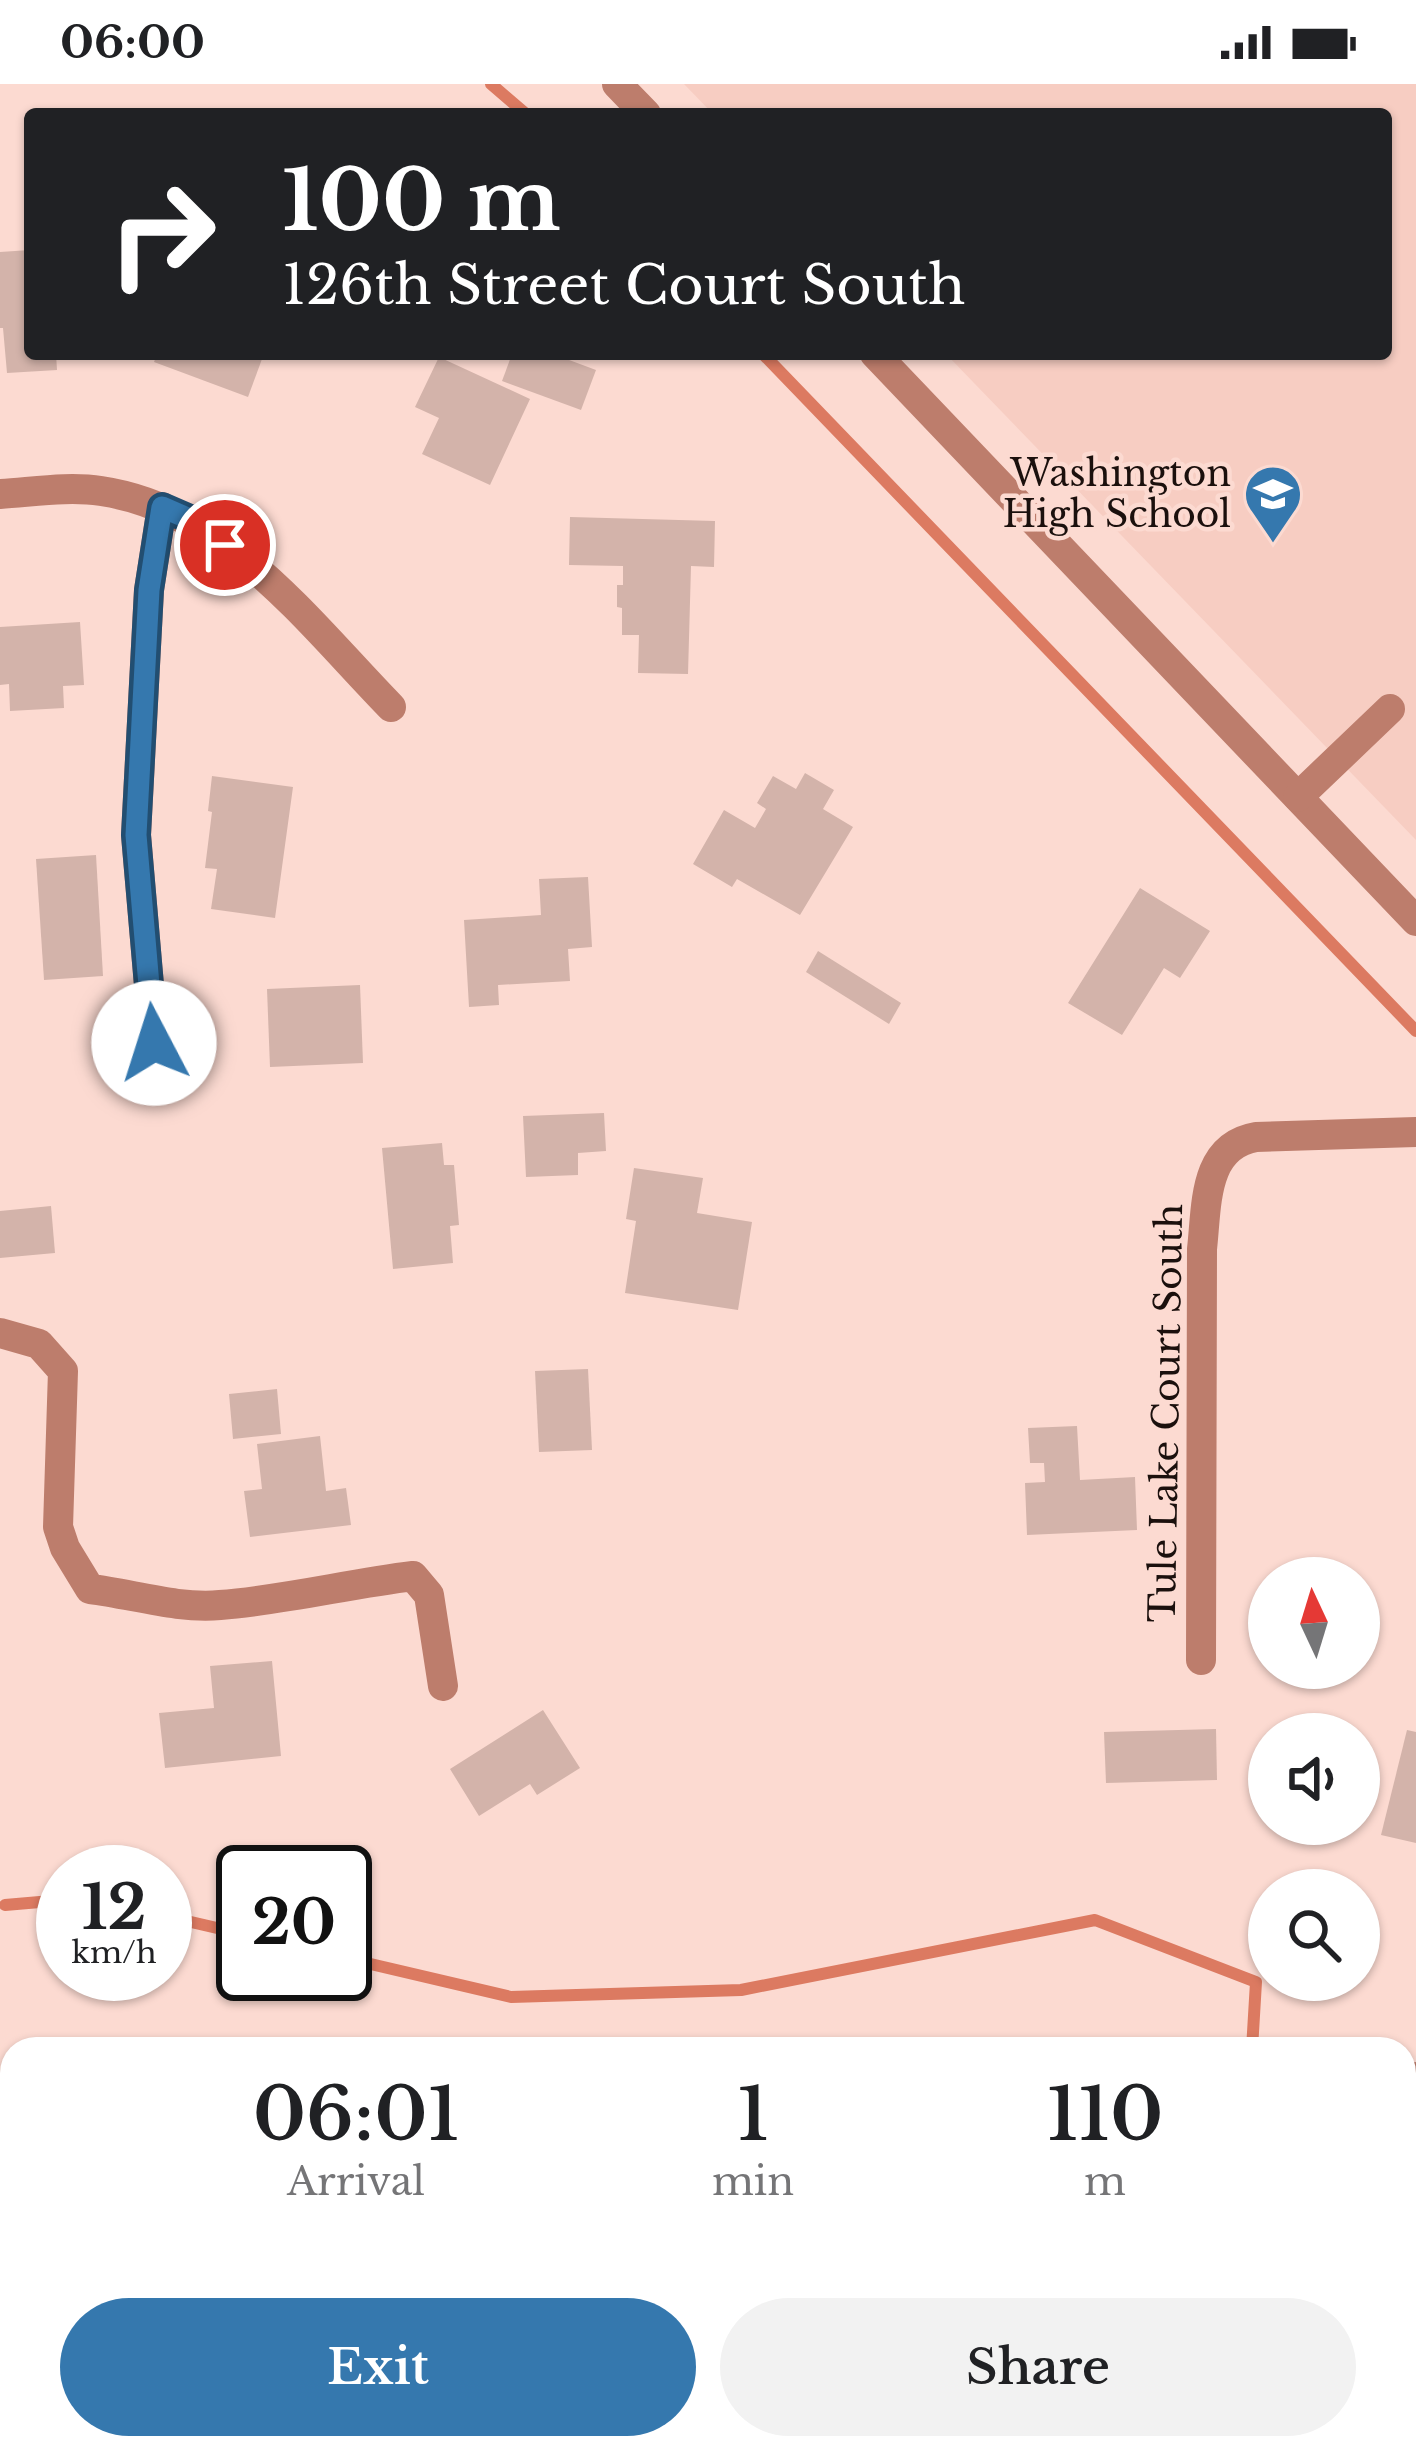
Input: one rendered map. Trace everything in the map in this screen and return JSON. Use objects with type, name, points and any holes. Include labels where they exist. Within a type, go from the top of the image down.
[{"type":"street","points":[[617,84],[640,108]]},
{"type":"street","points":[[881,360],[1416,921]]},
{"type":"street","points":[[0,494],[99,490],[192,520],[258,571],[391,707]]},
{"type":"street","points":[[154,1043],[136,835],[149,590],[162,507]]},
{"type":"street","points":[[1298,797],[1390,709]]},
{"type":"street","name":"Tule Lake Court South","points":[[1201,1660],[1202,1249],[1217,1161],[1239,1140],[1256,1137],[1416,1132]]},
{"type":"street","points":[[0,1333],[39,1345],[63,1371],[58,1527],[90,1589],[218,1606],[296,1598],[360,1582],[413,1576],[429,1594],[443,1686]]},
{"type":"shaded area","name":"Washington High School","points":[[684,84],[1416,84],[1416,840],[952,360],[1392,360],[1392,108],[707,108]]},
{"type":"building","points":[[24,250],[24,360],[56,360],[57,370],[7,373],[0,328],[0,252]]},
{"type":"building","points":[[155,360],[262,360],[248,397]]},
{"type":"building","points":[[438,360],[530,399],[490,485],[422,454],[439,418],[415,407]]},
{"type":"building","points":[[510,360],[569,360],[596,370],[581,410],[502,381]]},
{"type":"building","points":[[570,517],[715,521],[714,567],[691,566],[688,674],[638,673],[639,635],[622,635],[622,608],[617,607],[623,566],[569,565]]},
{"type":"building","points":[[80,622],[84,685],[63,686],[64,708],[10,711],[9,684],[0,685],[0,627]]},
{"type":"building","points":[[805,773],[834,790],[823,809],[853,827],[800,915],[737,879],[732,887],[693,864],[724,810],[755,828],[766,809],[757,803],[773,776],[796,789]]},
{"type":"building","points":[[212,776],[293,787],[275,918],[211,909],[217,869],[205,868]]},
{"type":"building","points":[[96,855],[103,976],[44,980],[36,859]]},
{"type":"building","points":[[588,877],[592,947],[568,949],[570,981],[498,985],[499,1005],[469,1007],[464,920],[541,915],[539,879]]},
{"type":"building","points":[[1140,888],[1210,931],[1180,978],[1164,968],[1122,1035],[1068,1003]]},
{"type":"building","points":[[818,951],[901,1003],[889,1024],[806,972]]},
{"type":"building","points":[[360,985],[363,1063],[270,1067],[267,989]]},
{"type":"building","points":[[604,1113],[606,1151],[578,1153],[578,1175],[526,1177],[523,1116]]},
{"type":"building","points":[[442,1143],[444,1165],[454,1165],[459,1225],[450,1226],[453,1263],[393,1269],[382,1148]]},
{"type":"building","points":[[634,1168],[703,1178],[697,1213],[752,1222],[738,1310],[625,1293],[636,1221],[626,1219]]},
{"type":"building","points":[[51,1206],[55,1253],[0,1258],[0,1211]]},
{"type":"building","points":[[588,1369],[592,1450],[539,1452],[535,1371]]},
{"type":"building","points":[[277,1389],[281,1434],[233,1439],[229,1394]]},
{"type":"building","points":[[1077,1426],[1080,1480],[1135,1477],[1137,1530],[1027,1535],[1025,1483],[1045,1482],[1044,1463],[1030,1463],[1028,1428]]},
{"type":"building","points":[[320,1436],[326,1491],[346,1488],[351,1525],[250,1537],[244,1491],[262,1489],[257,1444]]},
{"type":"building","points":[[272,1661],[281,1756],[165,1768],[159,1713],[214,1708],[210,1666]]},
{"type":"building","points":[[543,1710],[580,1768],[537,1795],[530,1784],[479,1816],[450,1769]]},
{"type":"building","points":[[1216,1729],[1217,1780],[1106,1783],[1104,1732]]},
{"type":"building","points":[[1407,1730],[1416,1732],[1416,1843],[1381,1835]]},
{"type":"waterway","points":[[491,84],[519,108]]},
{"type":"waterway","points":[[769,360],[1416,1031]]},
{"type":"waterway","points":[[5,1905],[36,1902]]},
{"type":"waterway","points":[[372,1964],[511,1997],[741,1990],[1095,1920],[1256,1982],[1253,2037]]},
{"type":"waterway","points":[[192,1922],[216,1928]]},
{"type":"place","name":"Washington High School","points":[[1273,545]]},
{"type":"route","points":[[154,1043],[136,835],[149,590],[162,507],[192,520],[225,545]]}]
